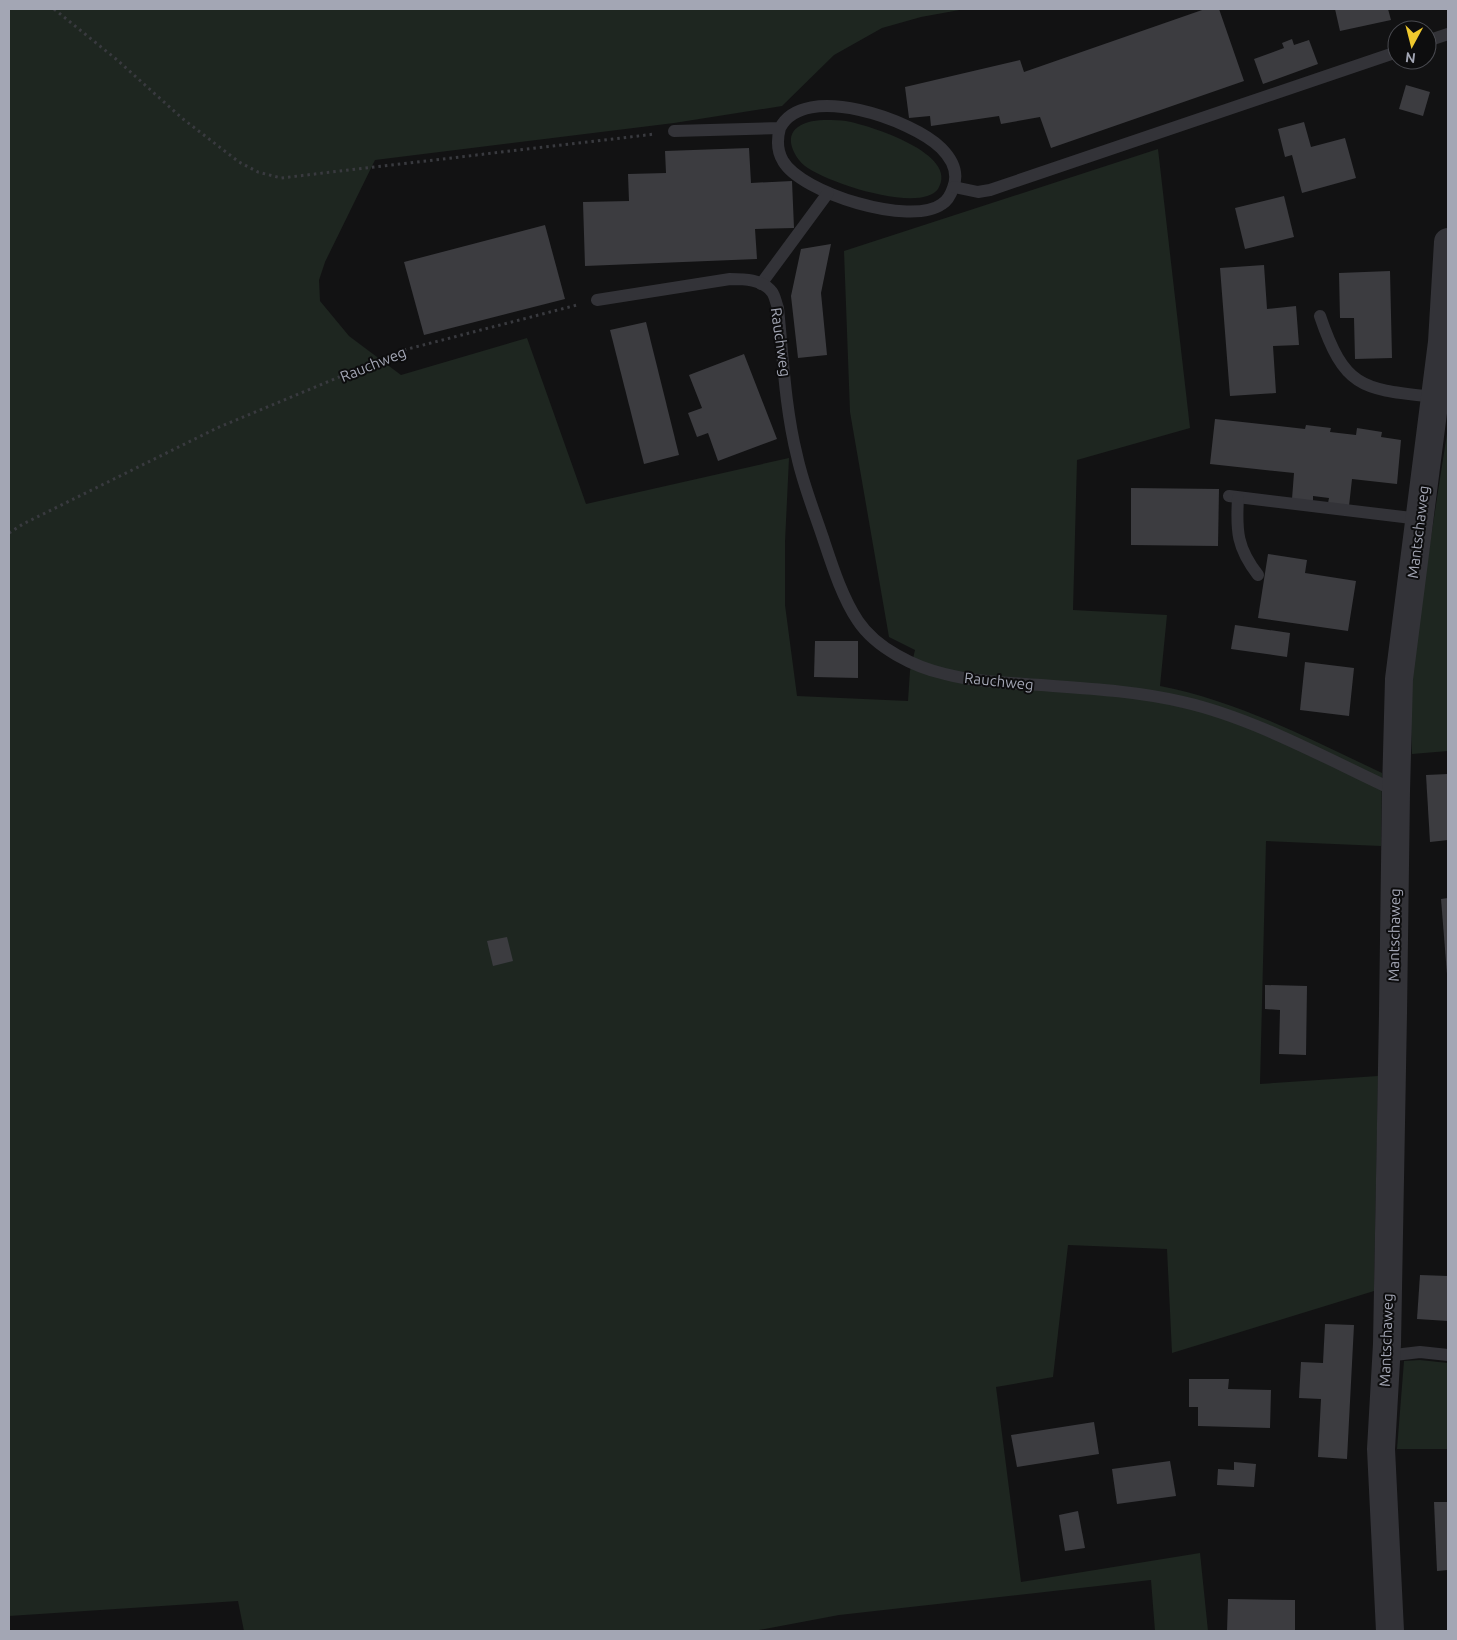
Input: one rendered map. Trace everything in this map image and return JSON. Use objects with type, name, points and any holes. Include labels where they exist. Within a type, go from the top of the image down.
[{"type":"street","name":"Mantschaweg","points":[[1390,1631],[1381,1449],[1386,1356],[1399,679],[1442,342],[1448,242]]},
{"type":"lane","points":[[954,187],[978,192],[990,190],[1387,55]]},
{"type":"lane","points":[[811,107],[848,108],[872,114],[916,132],[941,148],[954,165],[956,176],[954,187],[943,204],[915,212],[874,206],[828,193],[804,182],[782,160],[778,141],[780,128],[790,115],[811,107]]},
{"type":"lane","points":[[674,131],[780,128]]},
{"type":"lane","points":[[597,300],[730,279],[749,278],[761,284],[828,193]]},
{"type":"lane","name":"Rauchweg","points":[[761,284],[772,292],[778,308],[795,448],[829,558],[858,622],[883,646],[913,663],[944,674],[980,680],[1144,695],[1191,704],[1247,723],[1396,791]]},
{"type":"lane","points":[[1320,316],[1336,356],[1354,378],[1378,389],[1435,397]]},
{"type":"lane","points":[[1258,575],[1250,565],[1240,544],[1234,497],[1420,519]]},
{"type":"lane","points":[[1386,1356],[1420,1352],[1448,1355]]},
{"type":"path","points":[[54,9],[116,59],[183,119],[239,162],[258,172],[281,178],[674,131]]},
{"type":"path","name":"Rauchweg","points":[[9,533],[23,524],[217,428],[404,350],[597,300]]},
{"type":"shaded area","points":[[9,9],[965,9],[921,17],[882,28],[834,55],[782,106],[674,123],[375,160],[325,262],[319,280],[320,301],[349,336],[401,375],[527,338],[586,504],[789,458],[785,542],[785,605],[797,696],[908,701],[910,671],[915,650],[889,637],[850,412],[844,251],[1158,149],[1190,428],[1077,460],[1073,610],[1167,615],[1160,686],[1217,701],[1246,711],[1301,734],[1382,773],[1381,846],[1266,841],[1260,1084],[1378,1076],[1374,1291],[1172,1353],[1167,1249],[1068,1245],[1053,1377],[996,1387],[1021,1582],[1200,1553],[1208,1631],[1155,1631],[1151,1580],[839,1615],[754,1631],[244,1631],[238,1601],[9,1616]]},
{"type":"shaded area","points":[[846,121],[873,128],[909,143],[925,153],[937,164],[942,176],[938,189],[928,196],[912,198],[893,197],[851,187],[816,173],[805,166],[794,153],[791,136],[801,125],[808,122]]},
{"type":"shaded area","points":[[1448,427],[1448,751],[1412,754],[1410,695],[1420,608]]},
{"type":"shaded area","points":[[1420,1360],[1448,1363],[1448,1449],[1397,1449],[1404,1361]]},
{"type":"building","points":[[1205,9],[1219,9],[1244,81],[1051,148],[1040,117],[1001,124],[999,116],[931,126],[930,116],[909,118],[905,87],[1020,60],[1024,72]]},
{"type":"building","points":[[1335,9],[1388,9],[1391,20],[1340,31]]},
{"type":"building","points":[[1292,39],[1294,45],[1309,40],[1318,64],[1263,84],[1254,59],[1284,48],[1282,43]]},
{"type":"building","points":[[1406,85],[1430,92],[1423,116],[1399,109]]},
{"type":"building","points":[[1304,122],[1311,147],[1345,138],[1356,178],[1302,193],[1292,155],[1285,157],[1278,129]]},
{"type":"building","points":[[749,148],[751,183],[792,181],[794,228],[755,229],[757,259],[585,266],[583,202],[629,201],[628,174],[666,173],[665,151]]},
{"type":"building","points":[[1284,196],[1294,237],[1245,249],[1235,208]]},
{"type":"building","points":[[545,225],[565,299],[424,335],[404,262]]},
{"type":"building","points":[[831,244],[821,293],[827,355],[798,358],[791,296],[801,249]]},
{"type":"building","points":[[1264,265],[1267,309],[1296,306],[1299,345],[1273,346],[1276,393],[1230,396],[1220,268]]},
{"type":"building","points":[[1390,271],[1392,358],[1355,359],[1354,318],[1340,318],[1339,273]]},
{"type":"building","points":[[646,322],[679,455],[644,464],[610,330]]},
{"type":"building","points":[[744,354],[777,439],[718,461],[708,433],[697,437],[688,413],[702,408],[689,375]]},
{"type":"building","points":[[1215,419],[1305,429],[1306,425],[1331,428],[1330,432],[1356,435],[1357,428],[1382,432],[1381,437],[1401,440],[1397,484],[1352,479],[1349,506],[1328,503],[1329,498],[1313,496],[1313,501],[1292,499],[1294,473],[1210,464]]},
{"type":"building","points":[[1131,488],[1219,489],[1218,546],[1131,545]]},
{"type":"building","points":[[1268,554],[1307,560],[1305,573],[1356,581],[1348,631],[1258,618]]},
{"type":"building","points":[[1235,625],[1290,633],[1287,657],[1231,649]]},
{"type":"building","points":[[815,641],[858,641],[858,678],[814,677]]},
{"type":"building","points":[[1305,662],[1354,668],[1349,716],[1300,710]]},
{"type":"building","points":[[1448,774],[1448,840],[1430,842],[1426,775]]},
{"type":"building","points":[[1448,898],[1448,974],[1447,974],[1441,899]]},
{"type":"building","points":[[507,937],[513,961],[493,966],[487,941]]},
{"type":"building","points":[[1265,985],[1307,986],[1306,1055],[1279,1054],[1280,1010],[1265,1009]]},
{"type":"building","points":[[1420,1275],[1448,1276],[1448,1321],[1417,1319]]},
{"type":"building","points":[[1325,1324],[1354,1325],[1347,1459],[1318,1457],[1321,1399],[1299,1398],[1301,1362],[1323,1363]]},
{"type":"building","points":[[1189,1379],[1229,1379],[1228,1389],[1271,1390],[1270,1428],[1198,1426],[1198,1407],[1189,1407]]},
{"type":"building","points":[[1094,1422],[1099,1454],[1017,1467],[1011,1435]]},
{"type":"building","points":[[1170,1461],[1176,1496],[1117,1504],[1112,1469]]},
{"type":"building","points":[[1234,1462],[1256,1464],[1254,1487],[1217,1485],[1218,1469],[1234,1470]]},
{"type":"building","points":[[1434,1502],[1448,1502],[1448,1570],[1437,1571]]},
{"type":"building","points":[[1078,1511],[1085,1548],[1065,1551],[1059,1515]]},
{"type":"building","points":[[1228,1599],[1295,1600],[1295,1631],[1227,1631]]}]
